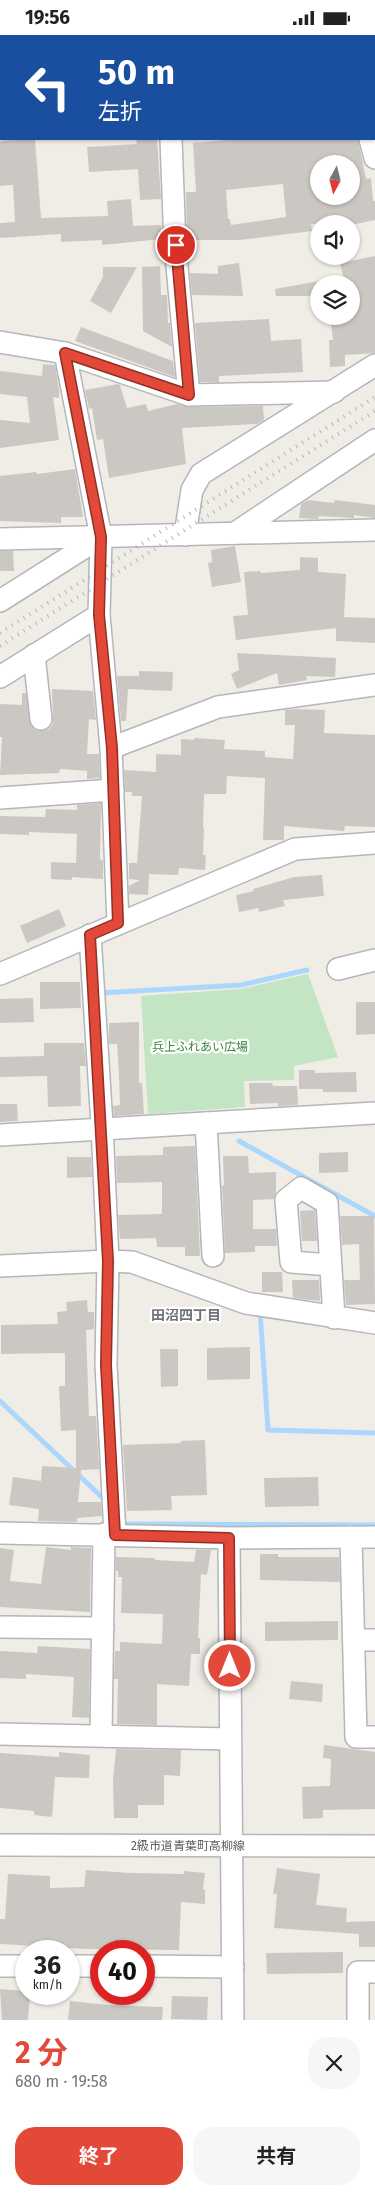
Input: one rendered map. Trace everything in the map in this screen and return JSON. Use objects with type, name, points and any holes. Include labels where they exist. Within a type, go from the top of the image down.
[{"type":"street","points":[[171,140],[176,245],[189,395]]},
{"type":"street","points":[[370,140],[375,158]]},
{"type":"street","points":[[0,342],[65,353],[189,395],[334,392]]},
{"type":"street","points":[[65,353],[101,537],[99,615],[112,748],[118,913]]},
{"type":"street","points":[[185,535],[192,490],[201,474],[375,365]]},
{"type":"street","points":[[235,534],[375,440]]},
{"type":"street","points":[[0,539],[375,530]]},
{"type":"street","points":[[0,601],[101,537]]},
{"type":"street","points":[[0,677],[99,615]]},
{"type":"street","points":[[34,655],[42,719]]},
{"type":"street","points":[[112,748],[218,707],[375,685]]},
{"type":"street","points":[[0,798],[113,791]]},
{"type":"street","points":[[0,974],[90,935],[118,913],[295,849],[375,843]]},
{"type":"street","points":[[90,935],[108,1261],[106,1365],[111,1530],[103,1628],[101,1735]]},
{"type":"street","points":[[338,969],[375,960]]},
{"type":"street","points":[[0,1135],[375,1113]]},
{"type":"street","points":[[206,1123],[213,1256]]},
{"type":"street","points":[[0,1267],[108,1261],[132,1263],[246,1303],[375,1323]]},
{"type":"street","points":[[331,1265],[334,1318]]},
{"type":"street","points":[[0,1533],[111,1530],[229,1538],[375,1537]]},
{"type":"street","points":[[352,1537],[365,1641],[356,1737],[375,1737]]},
{"type":"street","points":[[229,1538],[233,2020]]},
{"type":"street","points":[[0,1627],[103,1628]]},
{"type":"street","points":[[0,1734],[230,1739]]},
{"type":"street","name":"2級市道青葉町高柳線","points":[[0,1845],[375,1846]]},
{"type":"street","points":[[0,1966],[15,1966]]},
{"type":"street","points":[[155,1966],[233,1967]]},
{"type":"street","points":[[358,2020],[358,1972],[375,1972]]},
{"type":"green space","name":"兵上ふれあい広場","points":[[308,974],[338,1057],[294,1066],[294,1080],[244,1081],[245,1107],[148,1114],[141,996],[241,989]]},
{"type":"building","points":[[35,140],[41,218],[108,216],[107,201],[131,199],[133,226],[161,225],[162,239],[102,245],[102,240],[61,242],[61,234],[0,238],[0,223],[15,222],[13,185],[0,186],[0,141]]},
{"type":"building","points":[[136,140],[157,140],[161,199],[140,200],[138,169],[89,172],[87,147],[137,144]]},
{"type":"building","points":[[227,140],[358,140],[366,179],[371,178],[373,201],[375,201],[375,220],[360,223],[360,215],[310,215],[310,231],[240,240],[187,240],[186,192],[196,192],[193,143]],"holes":[[[283,184],[286,217],[231,225],[230,219],[228,219],[226,190]]]},
{"type":"building","points":[[375,256],[375,353],[345,355],[345,366],[330,367],[329,340],[333,340],[331,325],[360,325],[360,275],[343,275],[340,265],[360,265],[360,259]]},
{"type":"building","points":[[239,263],[243,296],[192,295],[190,273],[218,274],[218,266]]},
{"type":"building","points":[[160,266],[161,295],[167,295],[168,323],[170,323],[172,347],[143,331],[142,267]]},
{"type":"building","points":[[103,267],[137,267],[111,313],[90,301],[103,277]]},
{"type":"building","points":[[310,283],[310,296],[276,296],[275,289]]},
{"type":"building","points":[[269,319],[271,341],[301,339],[303,372],[219,376],[219,382],[200,382],[195,323]]},
{"type":"building","points":[[81,327],[173,361],[175,377],[75,341]]},
{"type":"building","points":[[43,364],[55,365],[59,398],[53,397],[59,440],[0,448],[0,420],[30,423],[27,397],[0,394],[0,371],[42,376]]},
{"type":"building","points":[[120,385],[127,408],[146,404],[148,411],[177,404],[189,407],[263,406],[264,420],[257,424],[182,428],[186,464],[109,478],[103,439],[97,440],[92,408],[89,409],[85,390]]},
{"type":"building","points":[[75,469],[83,517],[61,517],[61,523],[0,521],[0,476]]},
{"type":"building","points":[[308,500],[334,503],[335,500],[375,505],[375,518],[354,515],[354,518],[319,516],[318,519],[299,518],[301,504]]},
{"type":"building","points":[[235,546],[241,582],[212,587],[208,563],[212,562],[211,550]]},
{"type":"building","points":[[0,551],[13,551],[14,571],[0,571]]},
{"type":"building","points":[[300,557],[318,558],[318,572],[346,574],[344,617],[375,618],[375,643],[336,641],[336,628],[236,640],[233,616],[248,615],[244,572],[260,571],[261,573],[300,570]]},
{"type":"building","points":[[237,653],[336,658],[335,677],[306,676],[307,680],[279,685],[277,673],[237,689],[231,674],[239,670]]},
{"type":"building","points":[[139,671],[173,672],[172,691],[128,689],[126,721],[121,721],[117,676],[139,676]]},
{"type":"building","points":[[52,689],[93,691],[96,720],[89,719],[87,754],[99,754],[100,778],[87,779],[87,771],[60,769],[59,773],[0,775],[2,737],[0,737],[0,704],[22,705],[22,693],[26,693],[31,726],[36,730],[43,731],[49,729],[53,724]]},
{"type":"building","points":[[285,710],[325,710],[324,733],[375,735],[375,827],[345,826],[344,831],[284,826],[284,840],[263,840],[265,778],[227,776],[226,794],[204,794],[203,855],[206,855],[205,870],[179,868],[178,875],[149,874],[148,895],[129,894],[129,886],[140,880],[129,879],[129,863],[137,863],[142,796],[132,796],[132,792],[125,792],[124,770],[156,772],[156,754],[181,755],[181,739],[194,740],[194,738],[225,740],[224,749],[265,751],[265,757],[293,759],[295,725],[285,725]]},
{"type":"building","points":[[101,803],[100,860],[103,860],[103,879],[72,877],[72,880],[51,879],[51,862],[76,863],[77,834],[29,832],[29,835],[0,834],[0,816],[45,817],[46,809],[77,810],[77,805]]},
{"type":"building","points":[[322,875],[324,896],[283,900],[285,906],[259,912],[258,908],[239,912],[236,895],[254,891],[253,889],[294,877]]},
{"type":"building","points":[[59,909],[66,926],[27,943],[20,926]]},
{"type":"building","points":[[40,982],[80,982],[81,1008],[40,1009]]},
{"type":"building","points":[[33,998],[34,1022],[0,1023],[0,999]]},
{"type":"building","points":[[356,1002],[375,1002],[375,1034],[356,1035]]},
{"type":"building","points":[[139,1022],[139,1083],[142,1083],[144,1114],[114,1116],[113,1106],[120,1105],[119,1075],[117,1044],[109,1044],[109,1023]]},
{"type":"building","points":[[44,1043],[84,1043],[86,1066],[80,1066],[81,1106],[48,1107],[47,1076],[0,1077],[0,1057],[44,1056]]},
{"type":"building","points":[[299,1070],[315,1070],[315,1073],[356,1072],[357,1092],[323,1092],[323,1089],[299,1089]]},
{"type":"building","points":[[249,1083],[297,1086],[298,1105],[278,1106],[278,1103],[250,1104]]},
{"type":"building","points":[[0,1104],[17,1104],[18,1121],[0,1122]]},
{"type":"building","points":[[195,1146],[200,1256],[185,1256],[185,1247],[157,1247],[156,1238],[120,1239],[118,1215],[162,1214],[162,1182],[117,1183],[116,1156],[163,1155],[163,1147]]},
{"type":"building","points":[[348,1152],[348,1172],[319,1173],[319,1153]]},
{"type":"building","points":[[223,1156],[248,1156],[249,1173],[276,1172],[276,1193],[274,1199],[253,1200],[253,1229],[276,1229],[277,1246],[255,1246],[255,1252],[225,1253],[222,1186],[224,1185]]},
{"type":"building","points":[[67,1157],[91,1157],[92,1177],[67,1178]]},
{"type":"building","points":[[315,1210],[317,1241],[302,1241],[300,1211]]},
{"type":"building","points":[[340,1216],[374,1216],[375,1304],[346,1305],[344,1280],[360,1280],[359,1244],[342,1245]]},
{"type":"building","points":[[262,1272],[282,1272],[283,1292],[262,1292]]},
{"type":"building","points":[[292,1280],[319,1280],[320,1301],[293,1298]]},
{"type":"building","points":[[87,1300],[88,1312],[94,1312],[94,1329],[86,1330],[89,1416],[96,1416],[99,1469],[81,1470],[78,1502],[101,1502],[102,1516],[77,1518],[77,1522],[38,1521],[39,1509],[9,1505],[13,1477],[41,1481],[42,1466],[76,1468],[76,1430],[61,1431],[59,1386],[65,1386],[65,1353],[1,1354],[1,1325],[58,1324],[57,1312],[67,1311],[66,1302]]},
{"type":"building","points":[[250,1347],[250,1379],[207,1380],[207,1348]]},
{"type":"building","points":[[160,1349],[178,1349],[178,1386],[161,1387]]},
{"type":"building","points":[[205,1440],[207,1495],[171,1496],[172,1510],[127,1511],[123,1445],[181,1443],[181,1441]]},
{"type":"building","points":[[318,1477],[319,1506],[265,1507],[264,1478]]},
{"type":"building","points":[[46,1547],[71,1550],[71,1547],[91,1548],[90,1612],[0,1607],[0,1548],[14,1550],[10,1581],[41,1584]]},
{"type":"building","points":[[196,1550],[211,1550],[207,1575],[201,1574],[198,1638],[200,1638],[200,1654],[191,1654],[189,1686],[157,1684],[157,1725],[117,1724],[118,1679],[114,1679],[115,1651],[120,1651],[120,1642],[162,1644],[163,1614],[121,1613],[122,1577],[118,1577],[118,1571],[116,1571],[116,1557],[194,1562]]},
{"type":"building","points":[[260,1554],[278,1554],[278,1557],[339,1557],[340,1582],[260,1580]]},
{"type":"building","points":[[338,1621],[338,1640],[265,1641],[265,1622]]},
{"type":"building","points":[[38,1646],[90,1649],[89,1718],[72,1717],[74,1677],[26,1674],[26,1679],[0,1678],[0,1651],[37,1653]]},
{"type":"building","points":[[291,1681],[323,1684],[322,1702],[289,1699]]},
{"type":"building","points":[[324,1745],[375,1752],[375,1809],[323,1810],[323,1818],[303,1819],[302,1787],[330,1786],[331,1759],[323,1758]]},
{"type":"building","points":[[116,1749],[181,1750],[180,1776],[164,1775],[164,1805],[138,1805],[138,1818],[114,1818],[113,1780]]},
{"type":"building","points":[[59,1752],[90,1755],[89,1778],[55,1777],[52,1817],[34,1815],[34,1811],[0,1808],[0,1753],[59,1757]]},
{"type":"building","points":[[277,1868],[320,1874],[316,1905],[347,1908],[346,1922],[375,1921],[375,1947],[359,1947],[359,1934],[274,1928],[277,1894],[273,1894]]},
{"type":"building","points":[[86,1870],[130,1873],[184,1874],[184,1871],[205,1873],[203,1889],[205,1890],[205,1904],[181,1902],[179,1950],[155,1950],[155,1940],[90,1940],[90,1949],[80,1949],[80,1940],[15,1940],[15,1945],[0,1944],[0,1919],[5,1919],[8,1874],[50,1876],[50,1888],[84,1887]]},
{"type":"building","points":[[343,1952],[343,1973],[267,1974],[266,1953]]},
{"type":"building","points":[[0,1989],[15,1990],[15,2005],[29,2005],[28,2020],[2,2020]]},
{"type":"building","points":[[172,1996],[208,1997],[207,2020],[171,2019]]},
{"type":"building","points":[[80,2002],[90,2003],[90,2005],[163,2007],[162,2020],[68,2020],[70,2005],[80,2005]]},
{"type":"waterway","points":[[100,993],[241,985],[307,970]]},
{"type":"waterway","points":[[239,1141],[375,1216]]},
{"type":"waterway","points":[[260,1311],[268,1430],[375,1433]]},
{"type":"waterway","points":[[0,1401],[105,1500]]},
{"type":"waterway","points":[[121,1524],[375,1525]]},
{"type":"railway","points":[[0,633],[375,397]]},
{"type":"railway","points":[[0,646],[375,411]]},
{"type":"district","name":"田沼四丁目","points":[[186,1315]]},
{"type":"route","points":[[176,245],[189,395],[65,353],[101,537],[99,615],[112,748],[118,923],[90,935],[102,1125],[108,1261],[106,1365],[115,1535],[229,1538],[230,1666]]}]
